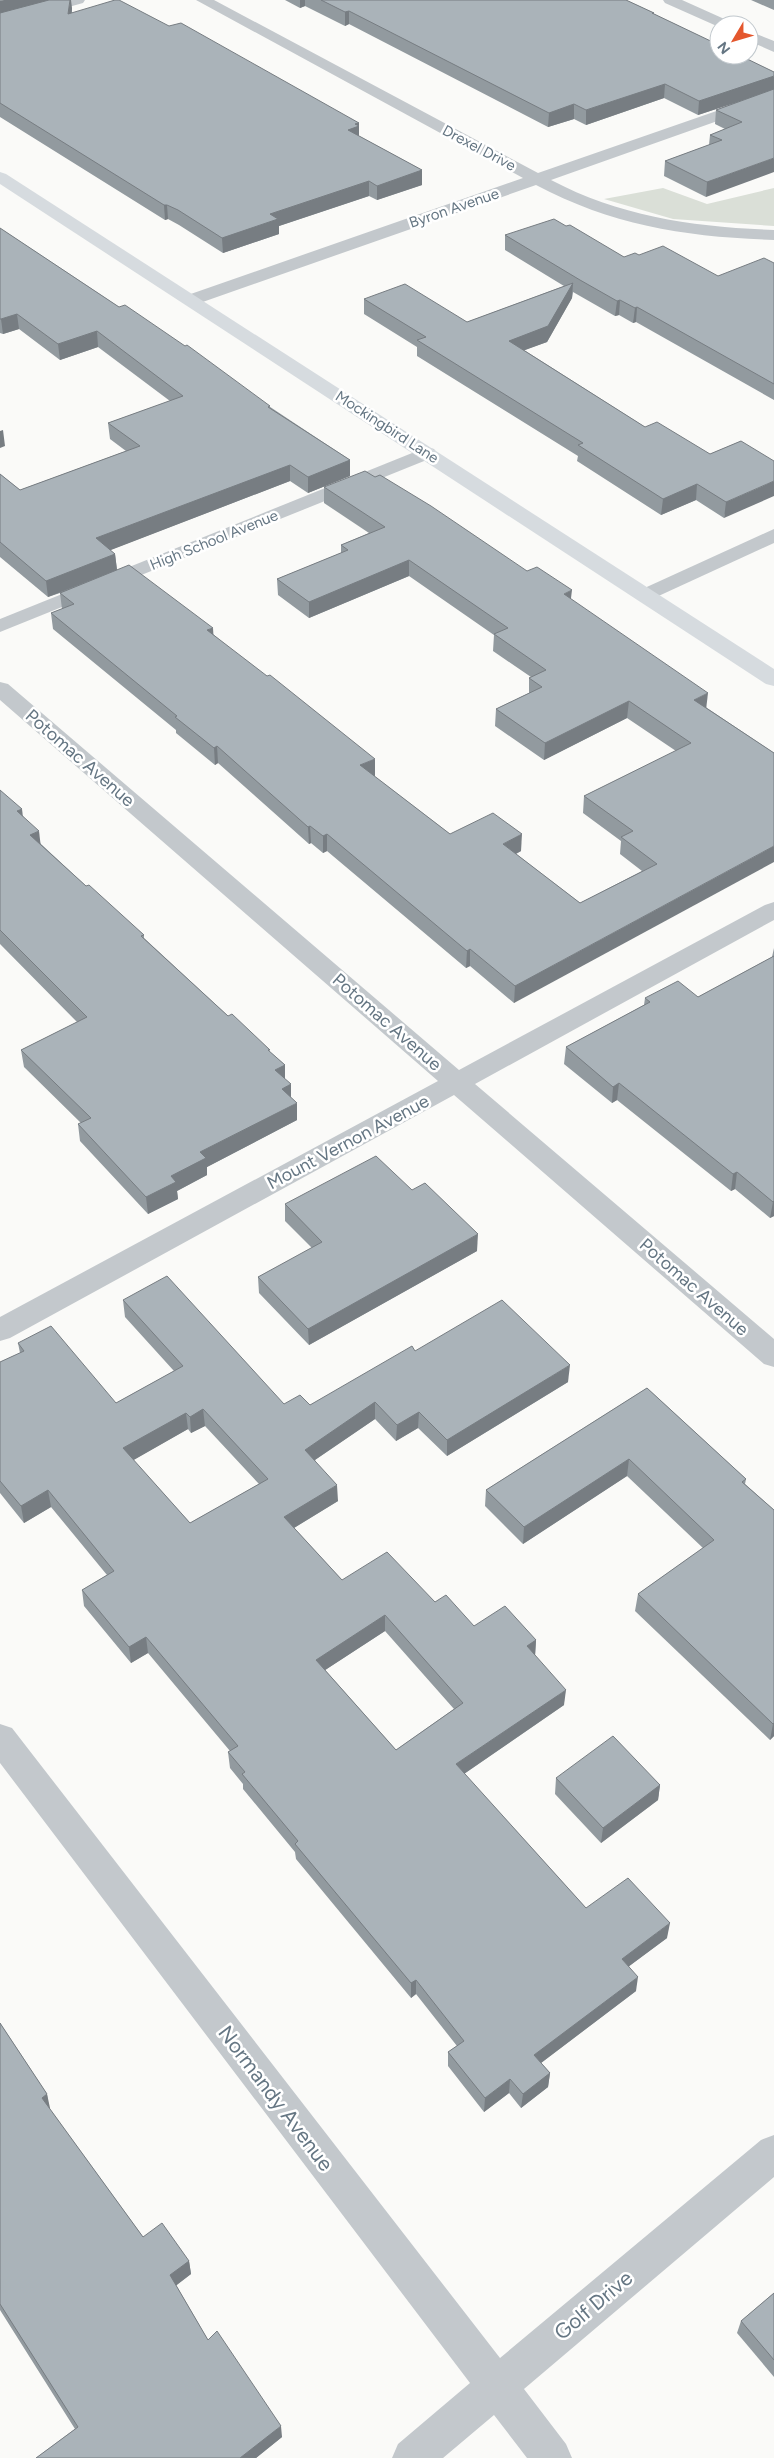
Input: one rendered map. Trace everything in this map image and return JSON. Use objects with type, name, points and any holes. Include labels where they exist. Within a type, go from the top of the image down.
[{"type":"main road","name":"Mockingbird Lane","points":[[0,177],[774,679]]},
{"type":"street","points":[[0,22],[78,0]]},
{"type":"street","name":"Drexel Drive","points":[[203,0],[538,179],[601,210],[634,220],[686,230],[774,235]]},
{"type":"street","points":[[670,0],[709,17]]},
{"type":"street","points":[[759,39],[774,46]]},
{"type":"street","name":"Byron Avenue","points":[[191,300],[774,96]]},
{"type":"street","name":"High School Avenue","points":[[0,626],[427,453]]},
{"type":"street","points":[[644,594],[774,535]]},
{"type":"street","name":"Potomac Avenue","points":[[0,689],[774,1356]]},
{"type":"street","name":"Mount Vernon Avenue","points":[[0,1330],[774,910]]},
{"type":"street","name":"Normandy Avenue","points":[[0,1738],[552,2458]]},
{"type":"street","name":"Golf Drive","points":[[412,2458],[774,2152]]},
{"type":"shaded area","points":[[663,188],[707,204],[774,188],[774,226],[673,219],[604,199]]},
{"type":"building","points":[[49,0],[70,0],[68,14],[119,0],[169,26],[181,23],[359,123],[355,124],[359,126],[348,130],[422,170],[377,186],[369,181],[270,214],[278,219],[222,238],[178,210],[164,205],[0,103],[0,13]]},
{"type":"building","points":[[321,0],[626,0],[709,40],[709,65],[759,65],[774,72],[774,76],[699,101],[665,84],[586,110],[574,104],[549,113],[349,11],[345,12]]},
{"type":"building","points":[[774,89],[774,158],[707,182],[665,161],[722,140],[710,135],[742,122],[716,110]]},
{"type":"building","points":[[554,219],[566,226],[570,225],[624,257],[635,253],[639,255],[663,246],[718,276],[764,258],[774,263],[774,384],[637,307],[635,308],[620,300],[617,301],[505,235]]},
{"type":"building","points":[[0,228],[119,307],[125,305],[185,346],[187,345],[270,406],[268,407],[350,460],[308,477],[290,465],[96,538],[115,554],[46,581],[0,542],[0,474],[20,490],[140,446],[108,423],[183,396],[97,331],[58,344],[17,314],[0,319]]},
{"type":"building","points":[[573,283],[548,326],[509,341],[645,427],[657,422],[710,454],[741,441],[774,461],[774,481],[726,502],[697,484],[663,499],[578,445],[583,443],[417,340],[426,337],[364,299],[405,284],[467,322]]},
{"type":"building","points":[[365,471],[375,477],[380,475],[431,506],[527,571],[537,567],[572,590],[564,594],[708,693],[694,700],[774,753],[774,846],[515,986],[470,949],[467,951],[327,834],[323,836],[310,826],[308,827],[217,746],[214,748],[175,717],[177,716],[51,613],[74,604],[60,593],[129,565],[213,628],[207,630],[267,676],[270,675],[375,759],[360,765],[450,834],[493,813],[522,834],[503,844],[580,903],[657,864],[621,837],[633,831],[584,796],[691,743],[629,701],[545,743],[496,709],[542,687],[529,678],[546,670],[494,634],[508,628],[409,560],[309,602],[277,579],[348,550],[341,545],[385,527],[324,487]]},
{"type":"building","points":[[0,790],[22,809],[17,811],[39,831],[30,835],[86,886],[89,885],[228,1016],[232,1014],[285,1065],[275,1070],[291,1084],[282,1089],[297,1103],[200,1152],[206,1158],[171,1176],[176,1182],[146,1197],[78,1124],[91,1118],[21,1050],[87,1017],[0,930]]},
{"type":"building","points":[[774,956],[773,1202],[737,1172],[733,1174],[619,1083],[613,1087],[566,1047],[650,1002],[645,998],[678,981],[698,997]]},
{"type":"building","points":[[376,1156],[412,1190],[425,1183],[478,1234],[308,1329],[258,1277],[322,1242],[285,1204]]},
{"type":"building","points":[[167,1276],[284,1404],[300,1395],[310,1405],[412,1346],[415,1351],[502,1300],[570,1365],[447,1440],[419,1412],[397,1425],[375,1402],[305,1450],[337,1485],[284,1517],[342,1580],[387,1552],[435,1602],[446,1595],[474,1626],[505,1606],[536,1640],[527,1646],[566,1690],[456,1764],[586,1908],[628,1878],[670,1923],[622,1959],[638,1977],[534,2055],[550,2073],[523,2094],[510,2079],[485,2098],[448,2052],[464,2041],[416,1980],[411,1983],[295,1844],[298,1841],[242,1774],[245,1772],[228,1752],[238,1746],[146,1637],[129,1647],[82,1590],[114,1571],[48,1490],[21,1506],[0,1481],[0,1362],[24,1351],[18,1343],[51,1326],[116,1403],[183,1366],[123,1300]],"holes":[[[203,1409],[268,1479],[190,1523],[123,1448],[186,1413],[190,1417]],[[385,1615],[463,1703],[396,1750],[316,1660]]]},
{"type":"building","points":[[647,1388],[746,1479],[742,1482],[774,1510],[773,1724],[638,1594],[714,1540],[629,1459],[524,1527],[486,1490]]},
{"type":"building","points":[[613,1736],[660,1785],[603,1828],[556,1778]]},
{"type":"building","points":[[0,2023],[47,2094],[42,2098],[143,2237],[162,2223],[189,2261],[170,2275],[208,2340],[217,2331],[281,2426],[240,2458],[36,2458],[78,2427],[0,2304]]},
{"type":"building","points":[[774,2293],[774,2360],[741,2321]]}]
